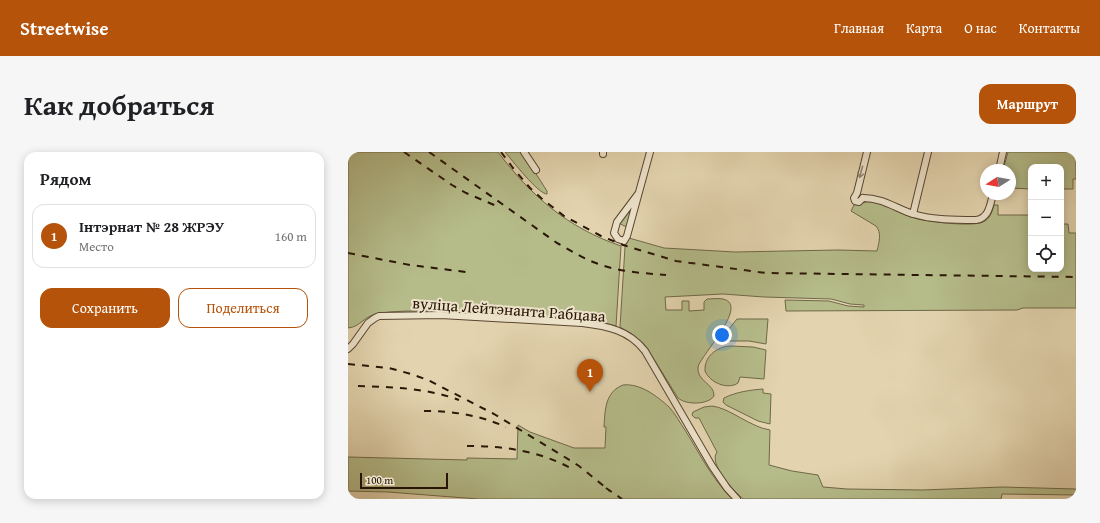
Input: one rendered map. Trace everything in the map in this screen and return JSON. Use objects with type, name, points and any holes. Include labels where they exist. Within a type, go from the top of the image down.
[{"type":"street","points":[[524,152],[536,170]]},
{"type":"street","points":[[638,194],[616,225],[614,233],[618,239],[624,240],[627,236],[650,152]]},
{"type":"street","points":[[867,152],[857,193],[854,196],[855,201],[860,201],[863,198],[882,200],[913,214],[939,218],[976,220],[988,214],[992,200]]},
{"type":"street","points":[[913,214],[928,152]]},
{"type":"street","points":[[1000,164],[1003,152]]},
{"type":"street","name":"вуліца Лейтэнанта Рабцава","points":[[348,349],[368,323],[375,318],[385,316],[441,315],[582,323],[617,329],[636,340],[645,351],[712,466],[727,488],[737,499]]},
{"type":"green space","points":[[348,152],[498,152],[524,183],[552,209],[584,230],[621,246],[616,326],[596,321],[577,319],[416,311],[375,314],[366,318],[356,326],[348,328]]},
{"type":"green space","points":[[505,152],[522,152],[547,191],[547,194],[543,193],[532,183]]},
{"type":"green space","points":[[1008,152],[1076,152],[1076,179],[1073,179],[1073,189],[1064,189],[1064,164],[1028,164],[1028,189],[1016,188],[1016,164],[1005,164]]},
{"type":"green space","points":[[870,201],[876,202],[916,218],[950,223],[970,224],[983,222],[989,217],[994,205],[998,205],[998,215],[1028,215],[1028,272],[1064,272],[1064,224],[1068,224],[1069,233],[1076,233],[1076,308],[1023,308],[1017,310],[786,311],[785,300],[829,301],[848,306],[864,307],[864,305],[850,304],[831,299],[723,294],[665,297],[666,310],[682,310],[682,301],[689,301],[689,311],[704,310],[704,302],[707,299],[723,299],[730,303],[731,311],[727,320],[698,367],[700,376],[712,388],[714,396],[707,401],[697,403],[686,402],[678,398],[647,348],[632,334],[620,327],[625,247],[629,238],[664,248],[735,252],[838,250],[877,251],[880,238],[878,229],[876,226],[851,211],[854,205]]},
{"type":"green space","points":[[632,207],[627,226],[619,223]]},
{"type":"green space","points":[[737,319],[768,319],[766,344],[749,341],[724,340],[724,335]]},
{"type":"green space","points":[[730,346],[753,347],[766,350],[764,379],[740,377],[738,383],[729,386],[720,384],[711,379],[705,371],[705,366],[709,357],[720,348]]},
{"type":"green space","points":[[623,385],[642,388],[669,407],[685,430],[712,475],[732,499],[478,499],[388,492],[348,491],[348,457],[467,460],[467,458],[517,459],[518,425],[530,432],[574,448],[605,448],[606,427],[604,427],[607,402],[613,392]]},
{"type":"green space","points":[[763,389],[763,393],[771,394],[770,424],[758,421],[726,405],[723,402],[724,398],[733,394]]},
{"type":"green space","points":[[704,407],[719,407],[755,425],[770,430],[769,465],[792,471],[818,475],[823,487],[847,489],[923,490],[1002,487],[1076,489],[1076,495],[1002,494],[1001,499],[743,499],[723,477],[716,463],[715,457],[717,452],[699,418],[695,418],[692,415],[693,412]]},
{"type":"railway","points":[[404,152],[452,185],[466,193],[499,207]]},
{"type":"railway","points":[[429,152],[557,243],[581,256],[604,266],[631,272],[666,275]]},
{"type":"railway","points":[[501,152],[530,188],[564,216],[601,236],[623,245],[676,261],[766,273],[1076,277]]},
{"type":"railway","points":[[348,253],[410,265],[466,272]]},
{"type":"railway","points":[[348,364],[389,368],[428,380],[494,414],[563,456],[579,466],[610,491]]},
{"type":"railway","points":[[358,386],[422,391],[459,400]]},
{"type":"railway","points":[[424,411],[466,414],[486,419],[506,427]]},
{"type":"railway","points":[[467,446],[495,447],[536,454],[549,458],[574,470]]},
{"type":"railway","points":[[606,488],[622,499]]},
{"type":"place","name":"Інтэрнат № 28 ЖРЭУ","points":[[590,392]]}]
